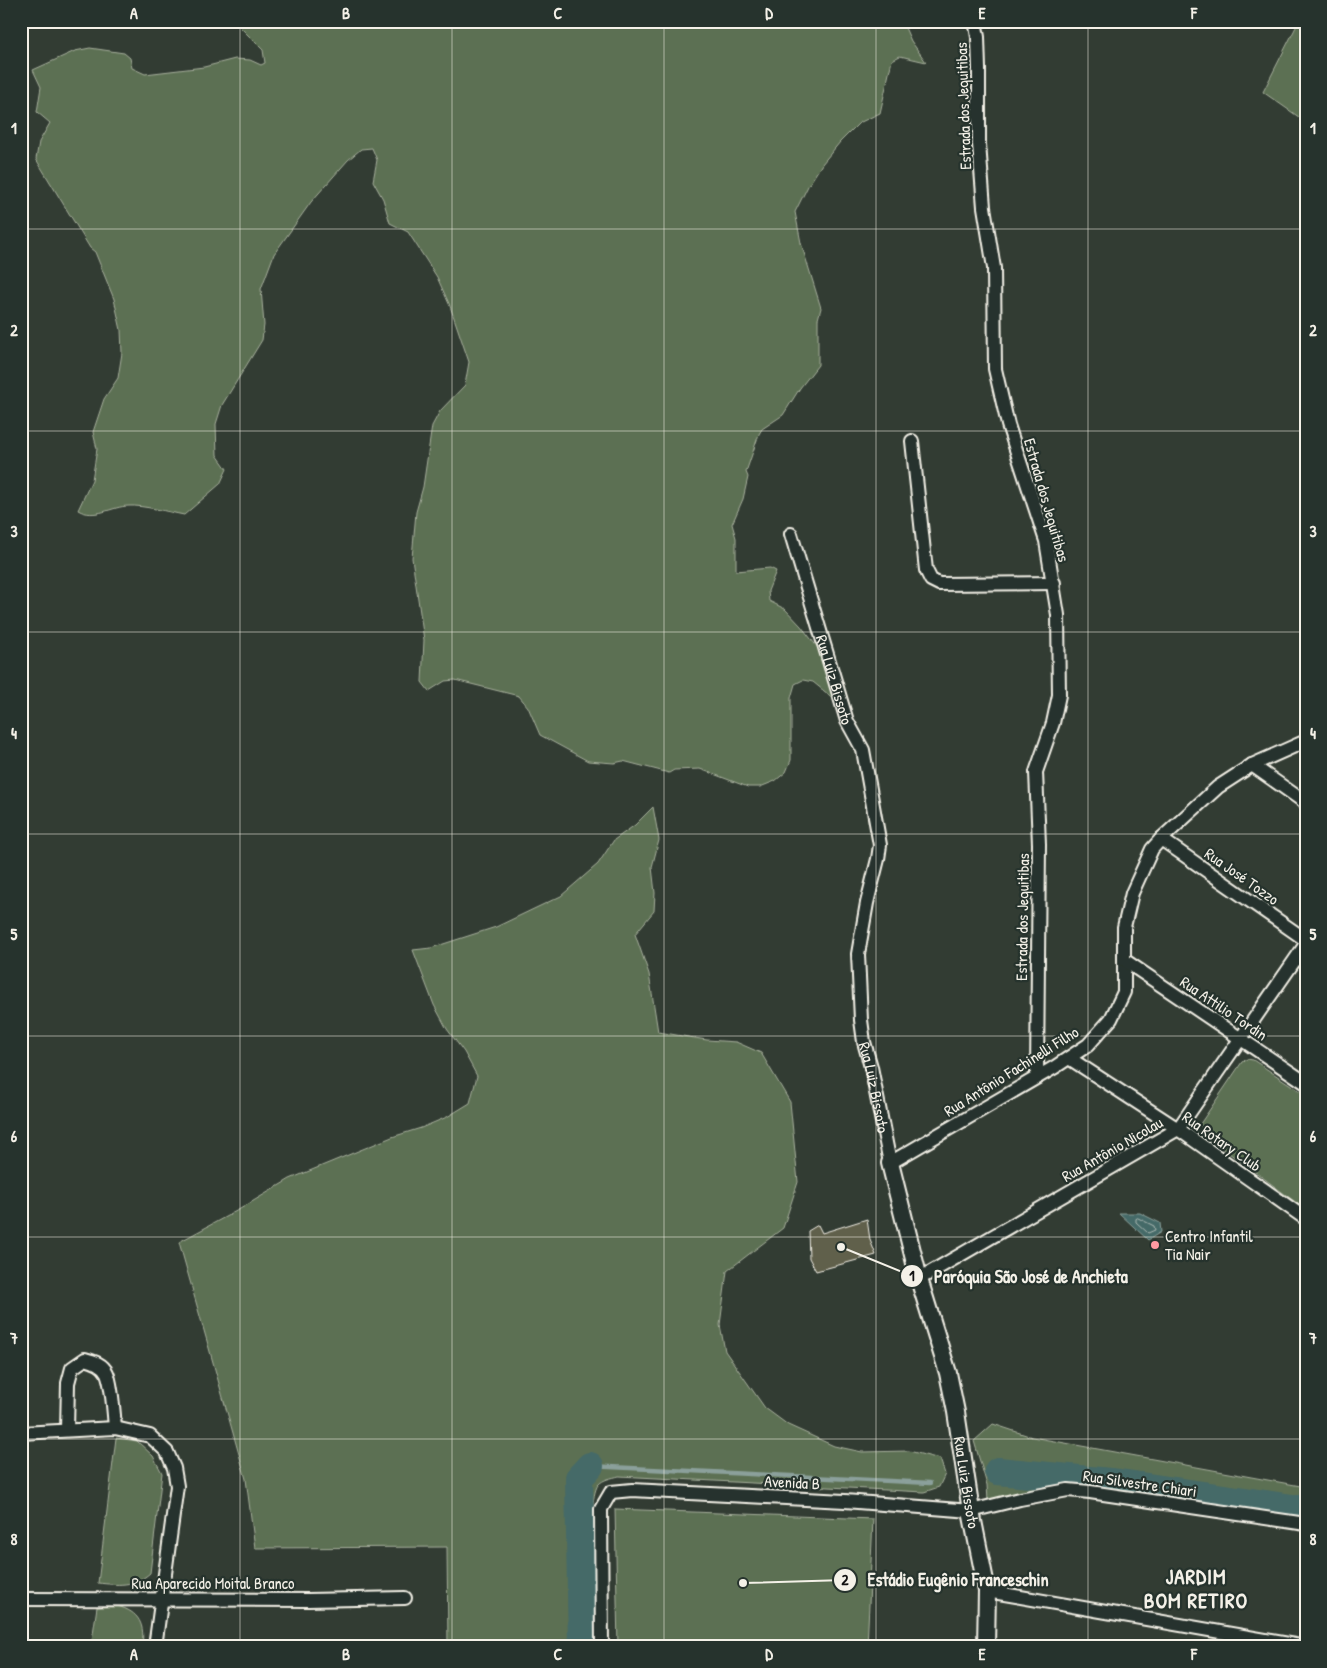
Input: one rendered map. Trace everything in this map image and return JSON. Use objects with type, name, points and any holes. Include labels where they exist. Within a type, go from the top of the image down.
[{"type":"street","name":"Estrada dos Jequitibas","points":[[975,21],[978,37],[980,162],[984,207],[994,268],[995,369],[1008,425],[1046,541],[1058,615],[1059,695],[1053,723],[1036,772],[1039,844],[1038,1077]]},
{"type":"street","points":[[912,441],[926,570],[931,580],[939,584],[1054,583]]},
{"type":"street","name":"Rua Luiz Bissoto","points":[[791,534],[847,721],[863,750],[880,845],[858,954],[861,1020],[890,1163],[919,1279],[948,1373],[956,1412],[971,1512],[987,1591],[986,1647]]},
{"type":"street","name":"Rua Antônio Fachinelli Filho","points":[[890,1163],[1038,1077],[1088,1045],[1111,1019],[1124,992],[1124,927],[1132,893],[1152,849],[1160,839],[1218,787],[1252,765],[1306,740]]},
{"type":"street","points":[[1252,765],[1306,803]]},
{"type":"street","name":"Rua José Tozzo","points":[[1160,839],[1306,940]]},
{"type":"street","name":"Rua Antônio Nicolau","points":[[919,1279],[1178,1130],[1306,944]]},
{"type":"street","name":"Rua Attilio Tordin","points":[[1124,960],[1306,1083]]},
{"type":"street","name":"Rua Rotary Club","points":[[1069,1058],[1178,1130],[1306,1219]]},
{"type":"street","points":[[67,1430],[68,1383],[72,1368],[85,1359],[95,1361],[107,1372],[115,1428]]},
{"type":"street","points":[[21,1433],[115,1428],[150,1436],[167,1452],[174,1468],[177,1486],[155,1647]]},
{"type":"street","name":"Avenida B","points":[[602,1647],[601,1510],[611,1492],[632,1490],[845,1501],[971,1512]]},
{"type":"street","name":"Rua Silvestre Chiari","points":[[971,1512],[1020,1499],[1068,1490],[1306,1524]]},
{"type":"street","points":[[987,1591],[1306,1647]]},
{"type":"street","name":"Rua Aparecido Moital Branco","points":[[21,1599],[308,1600],[405,1598]]},
{"type":"green space","points":[[234,21],[902,21],[911,41],[926,62],[900,56],[892,60],[880,113],[859,123],[840,142],[822,164],[795,212],[801,243],[821,308],[818,319],[818,365],[800,388],[783,415],[762,429],[759,434],[746,472],[748,477],[743,499],[732,524],[736,538],[736,571],[770,568],[776,571],[768,591],[769,601],[785,609],[801,626],[835,670],[846,695],[845,708],[813,682],[803,680],[795,684],[791,698],[791,760],[786,772],[775,781],[760,787],[748,787],[700,769],[674,770],[669,773],[623,761],[614,763],[588,761],[540,735],[528,707],[519,696],[455,680],[445,681],[429,691],[422,682],[424,640],[412,558],[416,512],[423,487],[432,426],[440,411],[465,385],[469,362],[450,306],[437,277],[408,232],[390,223],[383,199],[373,181],[377,160],[372,148],[361,149],[348,160],[311,202],[274,254],[261,289],[264,325],[262,340],[222,405],[216,424],[217,455],[227,469],[220,484],[184,515],[134,506],[91,514],[78,510],[92,480],[97,449],[93,432],[104,399],[118,378],[122,353],[121,330],[114,299],[95,252],[90,248],[36,159],[39,142],[50,123],[37,112],[41,87],[33,70],[75,51],[90,48],[124,53],[130,58],[132,68],[145,74],[204,67],[235,59],[250,60],[261,65],[265,63],[263,50]]},
{"type":"green space","points":[[1299,21],[1306,21],[1306,122],[1263,92]]},
{"type":"green space","points":[[653,807],[659,840],[652,867],[655,893],[654,911],[635,934],[649,974],[658,1032],[707,1040],[736,1042],[761,1053],[790,1102],[798,1182],[783,1228],[727,1271],[720,1325],[725,1351],[765,1408],[788,1425],[834,1446],[862,1452],[909,1451],[940,1459],[945,1474],[939,1487],[924,1492],[619,1476],[602,1481],[594,1495],[592,1513],[590,1562],[591,1647],[448,1647],[447,1547],[255,1548],[246,1479],[179,1242],[290,1179],[392,1137],[421,1128],[447,1117],[470,1103],[477,1076],[434,1005],[413,950],[431,948],[496,927],[561,896],[598,864],[614,840],[635,825]]},
{"type":"green space","points":[[1247,1059],[1253,1060],[1306,1095],[1306,1210],[1204,1136],[1200,1124],[1242,1062]]},
{"type":"green space","points":[[993,1424],[1032,1437],[1306,1487],[1306,1518],[1091,1486],[1067,1485],[988,1501],[987,1485],[974,1441]]},
{"type":"green space","points":[[116,1438],[137,1441],[153,1456],[162,1473],[150,1573],[138,1581],[125,1584],[98,1583]]},
{"type":"green space","points":[[615,1509],[873,1519],[867,1647],[618,1647]]},
{"type":"green space","points":[[117,1606],[131,1612],[139,1620],[143,1632],[142,1647],[91,1647],[97,1607]]},
{"type":"water","points":[[1119,1213],[1140,1213],[1160,1223],[1161,1232],[1148,1240]]},
{"type":"building","points":[[867,1219],[870,1240],[876,1255],[816,1271],[809,1258],[808,1231],[818,1225],[822,1233]]},
{"type":"waterway","points":[[590,1466],[930,1483]]},
{"type":"waterway","points":[[582,1647],[579,1478],[590,1466]]},
{"type":"waterway","points":[[998,1471],[1120,1483],[1306,1510]]},
{"type":"place","name":"Centro Infantil Tia Nair","points":[[1155,1245]]},
{"type":"place","name":"Paróquia São José de Anchieta","points":[[841,1247]]},
{"type":"place","name":"Estádio Eugênio Franceschin","points":[[743,1583]]},
{"type":"district","name":"JARDIM BOM RETIRO","points":[[1196,1588]]}]
